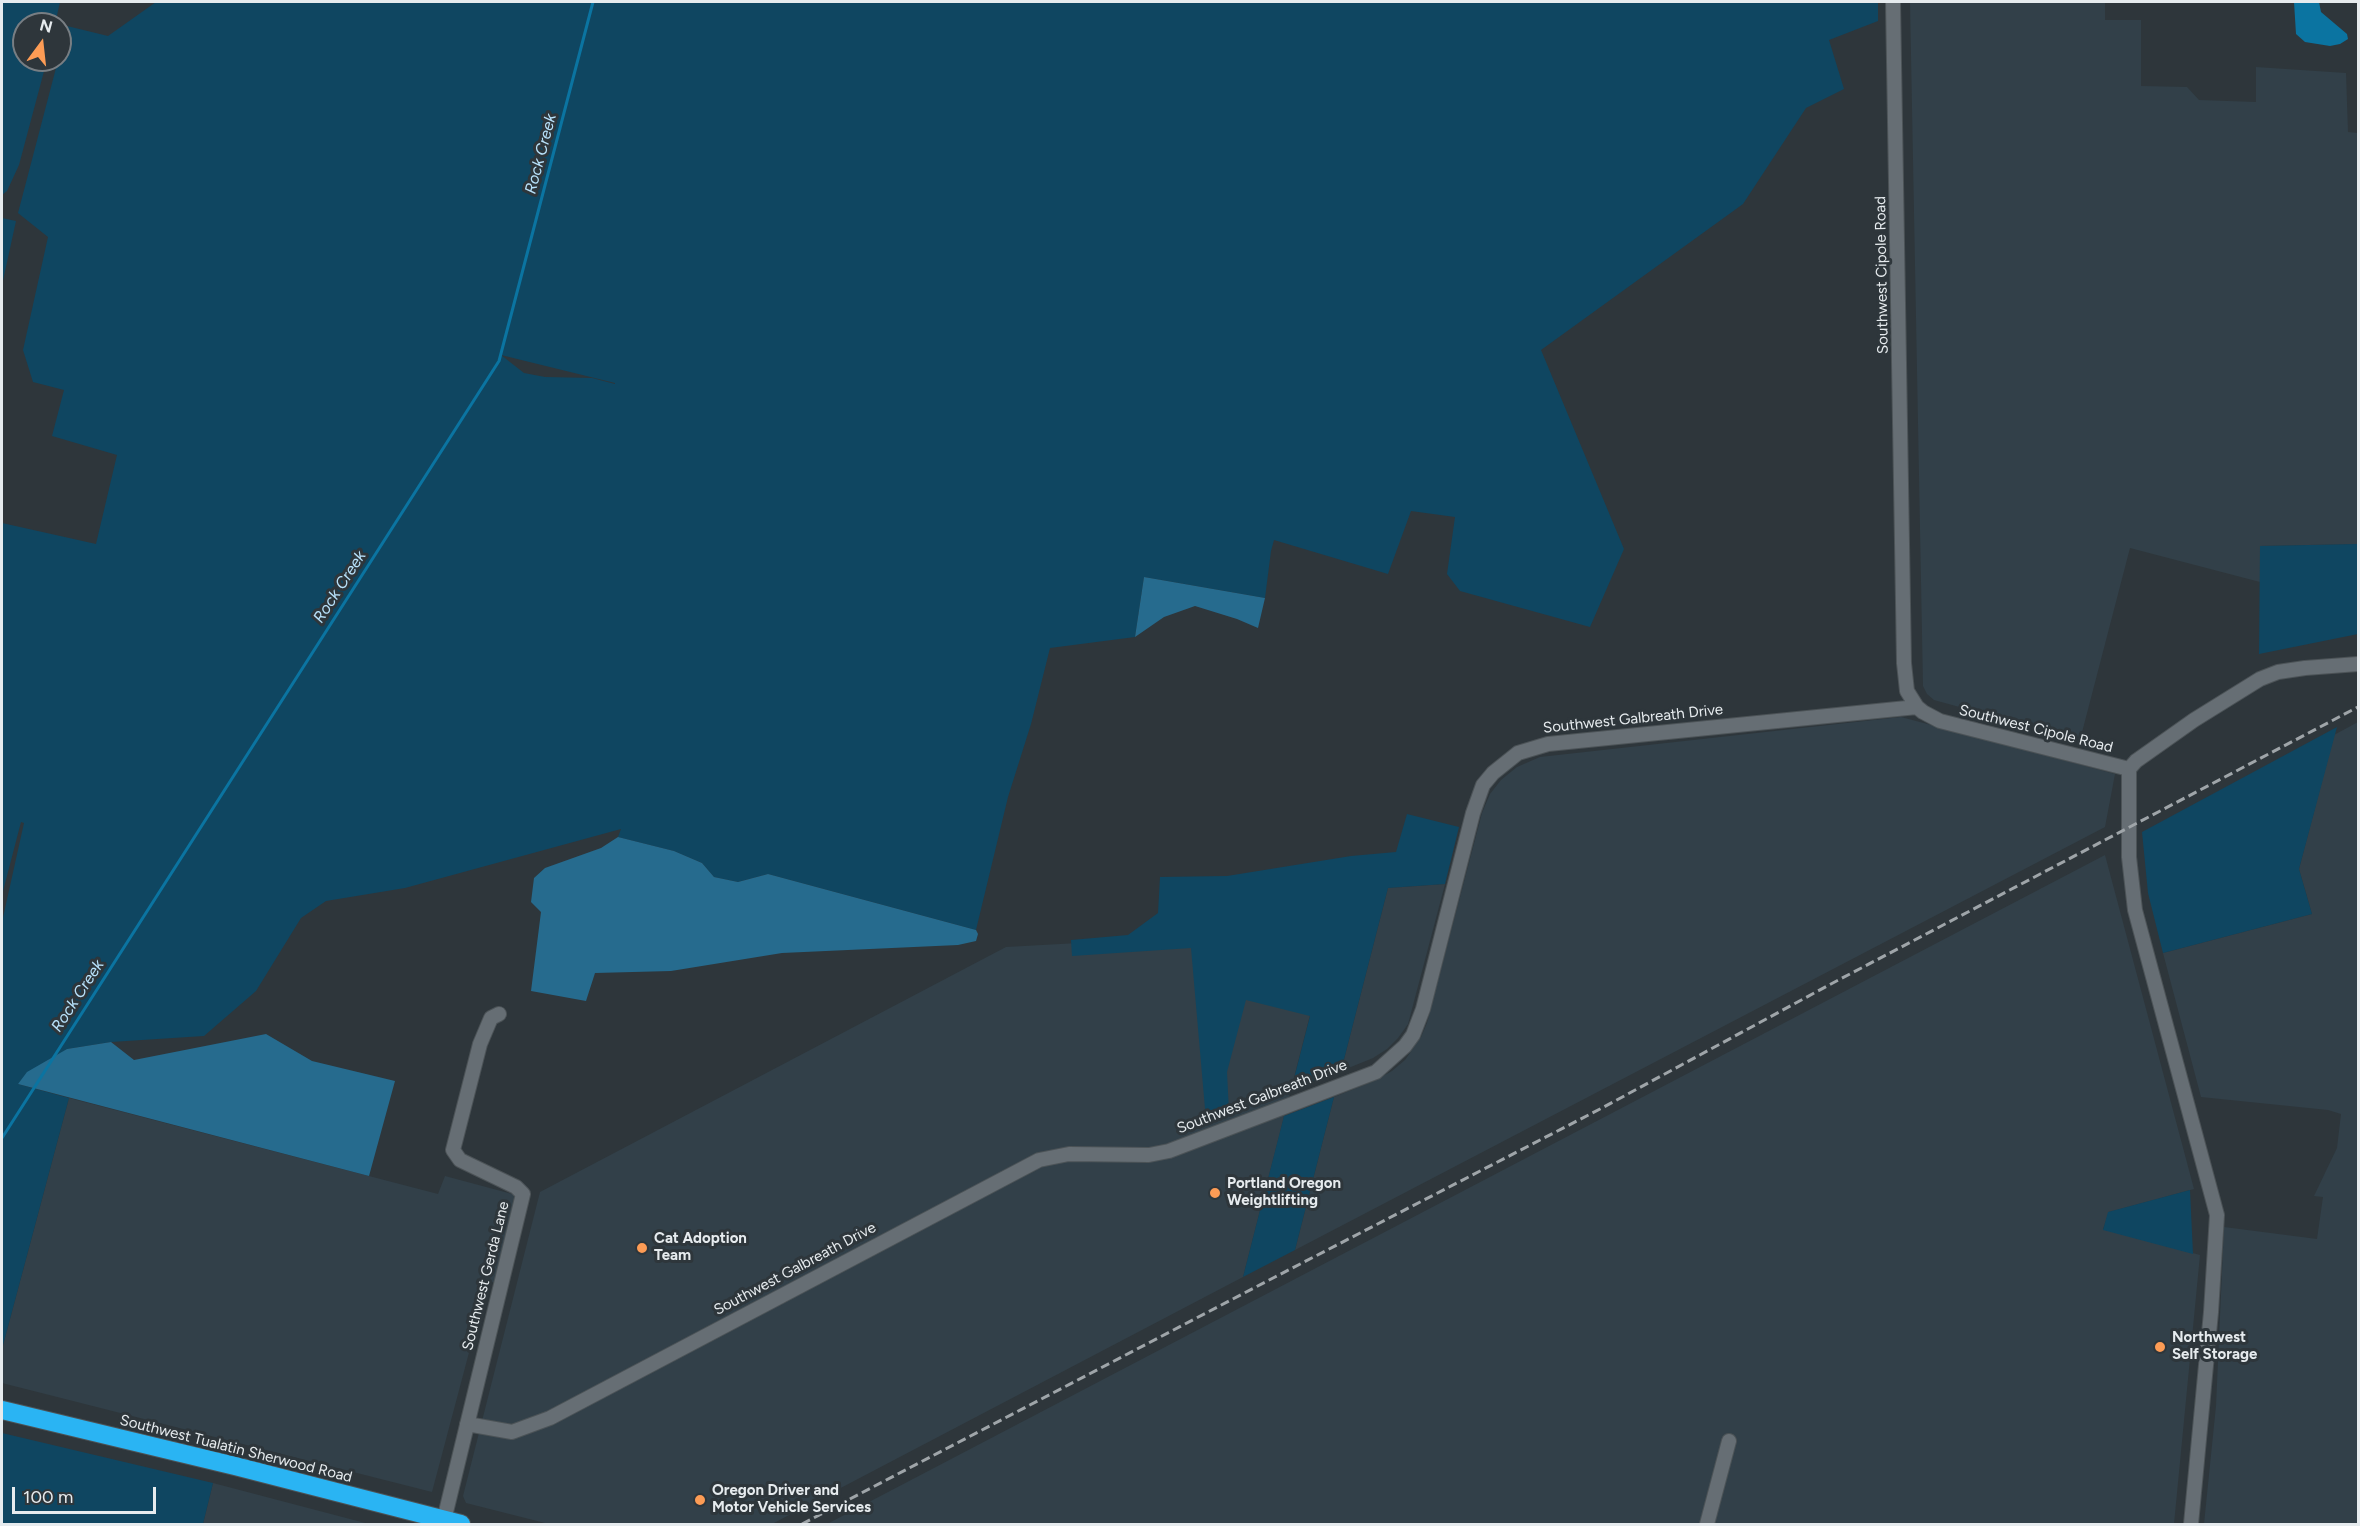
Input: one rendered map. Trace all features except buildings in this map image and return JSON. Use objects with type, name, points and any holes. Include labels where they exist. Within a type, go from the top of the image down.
[{"type":"highway","name":"Southwest Tualatin Sherwood Road","points":[[2,1410],[235,1466],[453,1522]]},
{"type":"street","name":"Southwest Cipole Road","points":[[1893,2],[1906,685],[1917,707],[1932,717],[1950,724],[2129,769],[2128,857],[2135,910],[2217,1215],[2211,1312],[2191,1524]]},
{"type":"street","points":[[2129,769],[2136,761],[2194,720],[2260,679],[2278,672],[2358,664]]},
{"type":"street","name":"Southwest Galbreath Drive","points":[[467,1424],[512,1432],[550,1418],[1039,1161],[1069,1154],[1149,1155],[1169,1150],[1376,1071],[1397,1054],[1413,1035],[1424,1009],[1477,800],[1493,773],[1518,753],[1548,744],[1917,707]]},
{"type":"street","name":"Southwest Gerda Lane","points":[[453,1522],[467,1424],[523,1194],[516,1187],[460,1160],[453,1150],[480,1044],[491,1018],[499,1014]]},
{"type":"street","points":[[1707,1524],[1729,1440]]},
{"type":"shaded area","points":[[2,2],[60,2],[58,12],[12,12],[12,72],[44,72],[19,165],[7,191],[2,195]]},
{"type":"shaded area","points":[[156,2],[1878,2],[1878,21],[1829,40],[1844,89],[1806,108],[1743,204],[1541,350],[1624,549],[1590,627],[1460,591],[1447,574],[1455,517],[1411,511],[1388,574],[1274,540],[1265,598],[1144,577],[1135,637],[1050,648],[1031,724],[1008,797],[976,930],[768,874],[738,882],[714,877],[702,863],[674,851],[618,837],[621,829],[405,888],[326,901],[301,918],[256,991],[204,1036],[111,1042],[67,1049],[18,1084],[69,1098],[2,1349],[2,922],[24,823],[21,822],[2,895],[2,523],[96,544],[117,455],[52,436],[64,390],[33,382],[23,350],[48,237],[18,213],[55,72],[72,72],[72,27],[108,36]],"holes":[[[501,355],[615,383],[592,378],[545,377],[524,373]]]},
{"type":"shaded area","points":[[1910,2],[2105,2],[2105,20],[2141,20],[2141,86],[2187,87],[2199,100],[2256,102],[2256,67],[2346,73],[2348,132],[2358,133],[2358,544],[2260,546],[2260,582],[2130,548],[2080,740],[1934,700],[1923,686]]},
{"type":"shaded area","points":[[2294,2],[2319,2],[2321,12],[2347,34],[2348,39],[2330,46],[2305,42],[2296,34]]},
{"type":"shaded area","points":[[2,218],[16,221],[2,285]]},
{"type":"shaded area","points":[[2358,544],[2358,634],[2259,654],[2260,546]]},
{"type":"shaded area","points":[[1144,577],[1265,598],[1258,628],[1195,606],[1164,617],[1135,637]]},
{"type":"shaded area","points":[[1901,717],[2115,774],[2105,827],[1295,1250],[1334,1097],[1392,1071],[1405,1060],[1421,1037],[1427,1023],[1482,813],[1490,794],[1501,780],[1517,767],[1540,757]]},
{"type":"shaded area","points":[[2358,722],[2358,1524],[2204,1524],[2216,1406],[2224,1227],[2317,1239],[2323,1197],[2314,1196],[2337,1148],[2341,1114],[2328,1110],[2201,1097],[2163,953],[2312,914],[2299,869],[2334,735]]},
{"type":"shaded area","points":[[2337,727],[2299,869],[2312,914],[2163,953],[2148,893],[2142,832]]},
{"type":"shaded area","points":[[1407,814],[1459,827],[1445,884],[1388,888],[1341,1071],[1291,1090],[1310,1016],[1246,1000],[1227,1072],[1229,1112],[1206,1120],[1191,948],[1072,956],[1071,940],[1128,935],[1158,913],[1160,877],[1227,876],[1351,856],[1396,852]]},
{"type":"shaded area","points":[[618,837],[674,851],[702,863],[714,877],[738,882],[768,874],[976,930],[978,934],[976,941],[958,945],[782,953],[671,971],[595,973],[586,1001],[531,991],[541,912],[531,902],[534,878],[545,868],[601,848]]},
{"type":"shaded area","points":[[2105,855],[2194,1189],[2109,1212],[2103,1229],[2200,1255],[2174,1524],[827,1524]]},
{"type":"shaded area","points":[[1445,884],[1408,1024],[1387,1049],[1373,1058],[1341,1071],[1388,888]]},
{"type":"shaded area","points":[[1332,929],[1243,1277],[772,1524],[549,1524],[466,1503],[463,1496],[540,1192],[1006,947]]},
{"type":"shaded area","points":[[266,1034],[312,1061],[395,1081],[369,1176],[18,1084],[27,1072],[67,1049],[111,1042],[134,1060]]},
{"type":"shaded area","points":[[1334,1097],[1295,1250],[1243,1277],[1284,1116]]},
{"type":"shaded area","points":[[69,1098],[438,1194],[445,1176],[527,1198],[504,1285],[488,1281],[432,1492],[2,1383],[2,1349]]},
{"type":"shaded area","points":[[2190,1190],[2193,1254],[2103,1230],[2108,1212]]},
{"type":"shaded area","points":[[2,1433],[213,1483],[203,1524],[2,1524]]},
{"type":"shaded area","points":[[213,1483],[369,1524],[203,1524]]},
{"type":"waterway","name":"Rock Creek","points":[[2,1138],[499,361],[593,2]]},
{"type":"railway","points":[[802,1524],[1602,1108],[1829,985],[2358,707]]},
{"type":"place","name":"Portland Oregon Weightlifting","points":[[1215,1193]]},
{"type":"place","name":"Cat Adoption Team","points":[[642,1248]]},
{"type":"place","name":"Northwest Self Storage","points":[[2160,1347]]},
{"type":"place","name":"Oregon Driver and Motor Vehicle Services","points":[[700,1500]]}]
